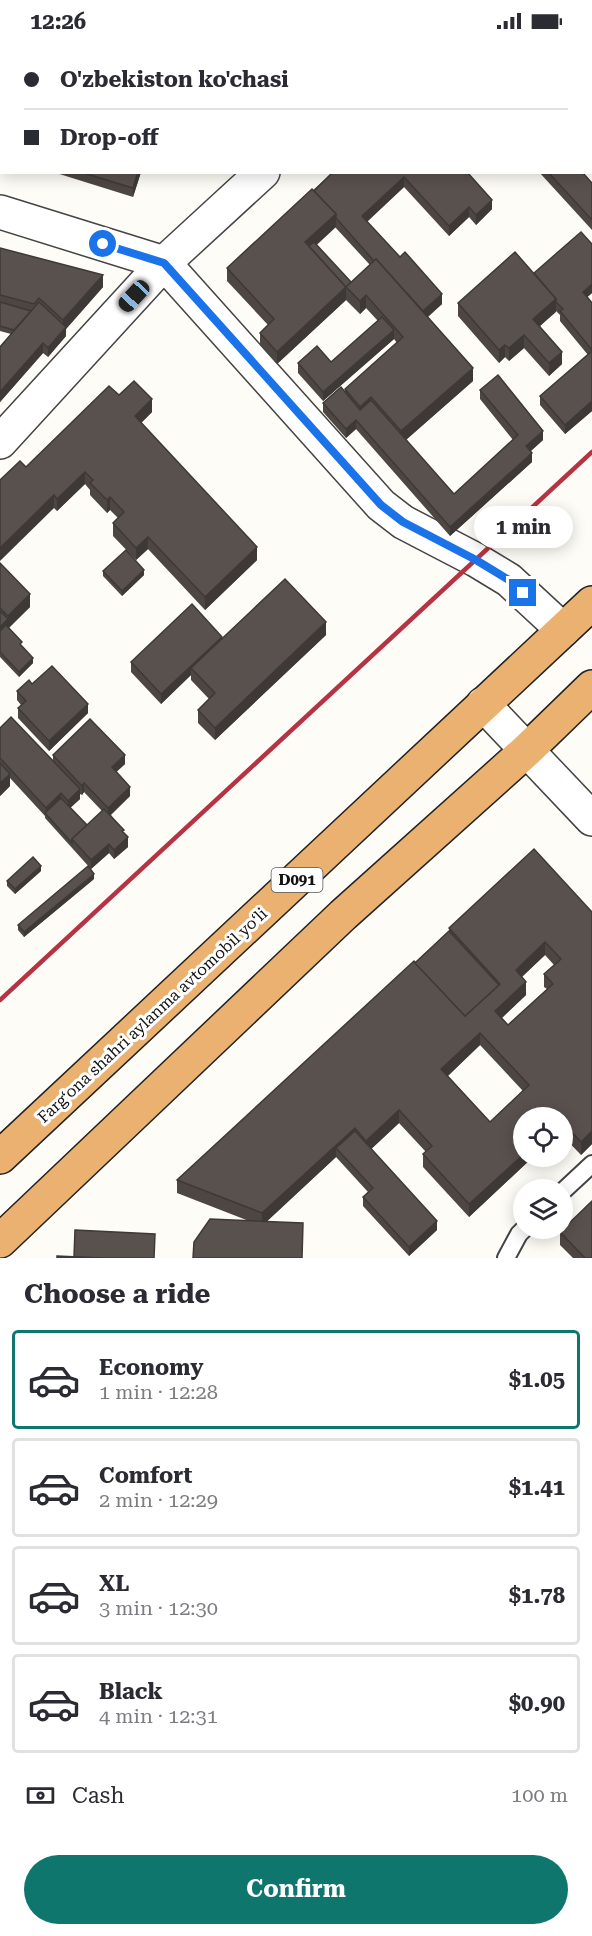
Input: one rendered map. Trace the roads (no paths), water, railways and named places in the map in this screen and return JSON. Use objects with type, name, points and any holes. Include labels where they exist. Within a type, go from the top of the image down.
[{"type":"highway","name":"Fargʻona shahri aylanma avtomobil yoʻli","points":[[0,1157],[592,603]]},
{"type":"highway","points":[[0,1241],[342,915],[527,750],[592,687]]},
{"type":"street","points":[[0,442],[164,263],[261,174]]},
{"type":"street","points":[[0,212],[164,263],[381,505],[403,522],[509,580],[563,630]]},
{"type":"street","points":[[483,704],[592,819]]},
{"type":"lane","points":[[573,1182],[592,1164]]},
{"type":"lane","points":[[506,1258],[516,1239]]},
{"type":"railway","points":[[0,1000],[592,452]]}]
